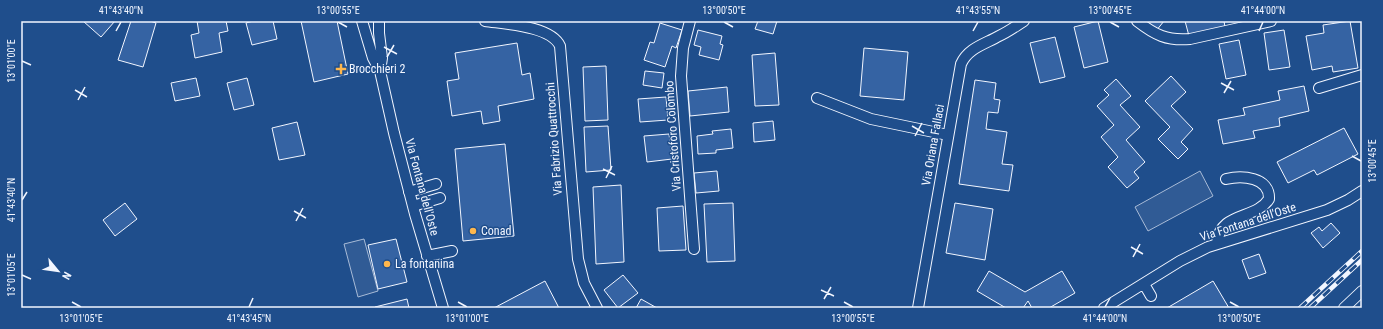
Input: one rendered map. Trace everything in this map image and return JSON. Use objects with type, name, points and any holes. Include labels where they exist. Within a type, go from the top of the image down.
[{"type":"street","name":"Via Fontana dell'Oste","points":[[362,21],[373,58],[380,71],[409,192],[443,308]]},
{"type":"street","name":"Via Fontana dell'Oste","points":[[379,21],[382,58],[380,71]]},
{"type":"street","name":"Via Fabrizio Quattrocchi","points":[[485,21],[540,30],[550,35],[558,44],[561,52],[578,259],[584,283],[596,308]]},
{"type":"street","name":"Via Cristoforo Colombo","points":[[690,21],[682,48],[681,71],[694,249]]},
{"type":"street","name":"Via Oriana Fallaci","points":[[918,308],[960,67],[964,58],[971,50],[1001,35],[1024,21]]},
{"type":"street","points":[[1137,21],[1162,37],[1178,40],[1190,39],[1271,21]]},
{"type":"street","points":[[1319,88],[1362,75]]},
{"type":"street","points":[[817,98],[847,111],[871,119],[948,135]]},
{"type":"street","points":[[1218,243],[1219,233],[1224,226],[1263,206],[1269,199],[1268,190],[1256,180],[1241,177],[1226,180]]},
{"type":"street","points":[[409,192],[436,184]]},
{"type":"street","name":"Via Fontana dell'Oste","points":[[1104,308],[1192,254],[1218,243],[1326,210],[1348,200],[1362,191]]},
{"type":"street","points":[[413,206],[440,198]]},
{"type":"street","points":[[427,256],[452,251]]},
{"type":"street","points":[[1144,284],[1151,296]]},
{"type":"street","points":[[1344,308],[1362,291]]},
{"type":"shaded area","points":[[1200,171],[1213,196],[1148,231],[1135,207]]},
{"type":"shaded area","points":[[364,239],[378,291],[358,297],[344,244]]},
{"type":"building","points":[[83,21],[115,21],[101,37]]},
{"type":"building","points":[[131,21],[150,21],[156,23],[143,67],[118,60]]},
{"type":"building","points":[[197,21],[226,21],[228,31],[219,33],[222,52],[195,58],[191,35],[199,33]]},
{"type":"building","points":[[253,21],[273,21],[277,39],[252,45],[246,23]]},
{"type":"building","points":[[301,21],[337,21],[348,74],[314,82]]},
{"type":"building","points":[[758,21],[777,21],[773,34],[755,29]]},
{"type":"building","points":[[1098,21],[1108,62],[1084,68],[1074,27]]},
{"type":"building","points":[[1145,21],[1164,21],[1156,31]]},
{"type":"building","points":[[1185,21],[1224,21],[1225,27],[1189,36]]},
{"type":"building","points":[[1350,21],[1358,68],[1333,72],[1332,66],[1312,70],[1306,36],[1324,33],[1323,25]]},
{"type":"building","points":[[660,23],[682,30],[676,48],[672,46],[665,67],[644,60],[650,42],[654,43]]},
{"type":"building","points":[[698,30],[722,36],[720,44],[723,45],[719,60],[699,55],[701,47],[694,45]]},
{"type":"building","points":[[1284,30],[1290,67],[1269,70],[1264,33]]},
{"type":"building","points":[[1055,37],[1065,77],[1040,83],[1030,43]]},
{"type":"building","points":[[1239,40],[1246,75],[1226,79],[1219,44]]},
{"type":"building","points":[[517,43],[522,75],[530,73],[534,99],[498,106],[500,121],[483,124],[481,111],[452,116],[447,81],[459,79],[455,53]]},
{"type":"building","points":[[864,48],[908,52],[904,100],[860,96]]},
{"type":"building","points":[[775,53],[779,105],[755,106],[752,55]]},
{"type":"building","points":[[606,66],[608,120],[585,121],[583,67]]},
{"type":"building","points":[[645,71],[664,73],[662,88],[643,85]]},
{"type":"building","points":[[1171,76],[1186,92],[1171,106],[1193,129],[1181,142],[1188,149],[1178,159],[1158,139],[1170,127],[1145,101]]},
{"type":"building","points":[[196,78],[200,96],[175,101],[171,83]]},
{"type":"building","points":[[247,78],[254,105],[234,110],[227,83]]},
{"type":"building","points":[[1116,79],[1131,96],[1120,105],[1140,127],[1126,140],[1145,162],[1134,172],[1139,178],[1127,188],[1108,167],[1118,157],[1101,137],[1114,125],[1097,106],[1109,95],[1104,90]]},
{"type":"building","points":[[975,80],[996,83],[994,99],[1000,100],[998,113],[988,112],[986,129],[1007,132],[1002,164],[1013,165],[1009,191],[959,184]]},
{"type":"building","points":[[1304,86],[1309,111],[1279,118],[1280,126],[1253,131],[1255,138],[1223,144],[1218,120],[1245,115],[1243,108],[1280,100],[1278,91]]},
{"type":"building","points":[[727,87],[729,112],[690,116],[688,91]]},
{"type":"building","points":[[666,97],[668,120],[640,122],[638,99]]},
{"type":"building","points":[[773,121],[775,140],[754,142],[753,123]]},
{"type":"building","points":[[297,122],[305,155],[279,160],[272,128]]},
{"type":"building","points":[[608,126],[611,170],[586,172],[584,127]]},
{"type":"building","points":[[1344,128],[1358,154],[1317,175],[1314,170],[1288,183],[1277,162]]},
{"type":"building","points":[[731,129],[733,148],[716,150],[716,153],[698,154],[697,136],[713,134],[712,131]]},
{"type":"building","points":[[669,134],[672,159],[647,162],[644,136]]},
{"type":"building","points":[[505,144],[514,236],[463,241],[455,149]]},
{"type":"building","points":[[717,171],[719,191],[696,193],[694,173]]},
{"type":"building","points":[[621,185],[624,262],[596,264],[593,187]]},
{"type":"building","points":[[125,203],[137,219],[115,236],[103,220]]},
{"type":"building","points":[[733,203],[735,261],[707,262],[704,204]]},
{"type":"building","points":[[955,203],[993,209],[985,260],[946,253]]},
{"type":"building","points":[[683,206],[686,250],[659,251],[657,208]]},
{"type":"building","points":[[1331,223],[1340,233],[1323,248],[1311,233],[1319,227],[1322,231]]},
{"type":"building","name":"La fontanina","points":[[396,239],[407,282],[378,289],[368,245]]},
{"type":"building","points":[[1259,254],[1266,273],[1249,279],[1242,260]]},
{"type":"building","points":[[989,271],[1025,292],[1062,271],[1075,293],[1049,308],[1032,308],[1028,301],[1023,308],[1006,308],[977,291]]},
{"type":"building","points":[[623,275],[638,293],[618,308],[604,290]]},
{"type":"building","points":[[545,281],[559,308],[494,308]]},
{"type":"building","points":[[1213,281],[1229,308],[1167,308]]},
{"type":"building","points":[[407,299],[409,308],[375,308],[375,307]]},
{"type":"building","points":[[641,299],[657,308],[636,308]]},
{"type":"railway","points":[[1300,308],[1362,251]]},
{"type":"railway","points":[[1310,308],[1362,260]]},
{"type":"place","name":"Brocchieri 2","points":[[341,69]]},
{"type":"place","name":"Conad","points":[[473,231]]},
{"type":"place","name":"La fontanina","points":[[387,264]]}]
